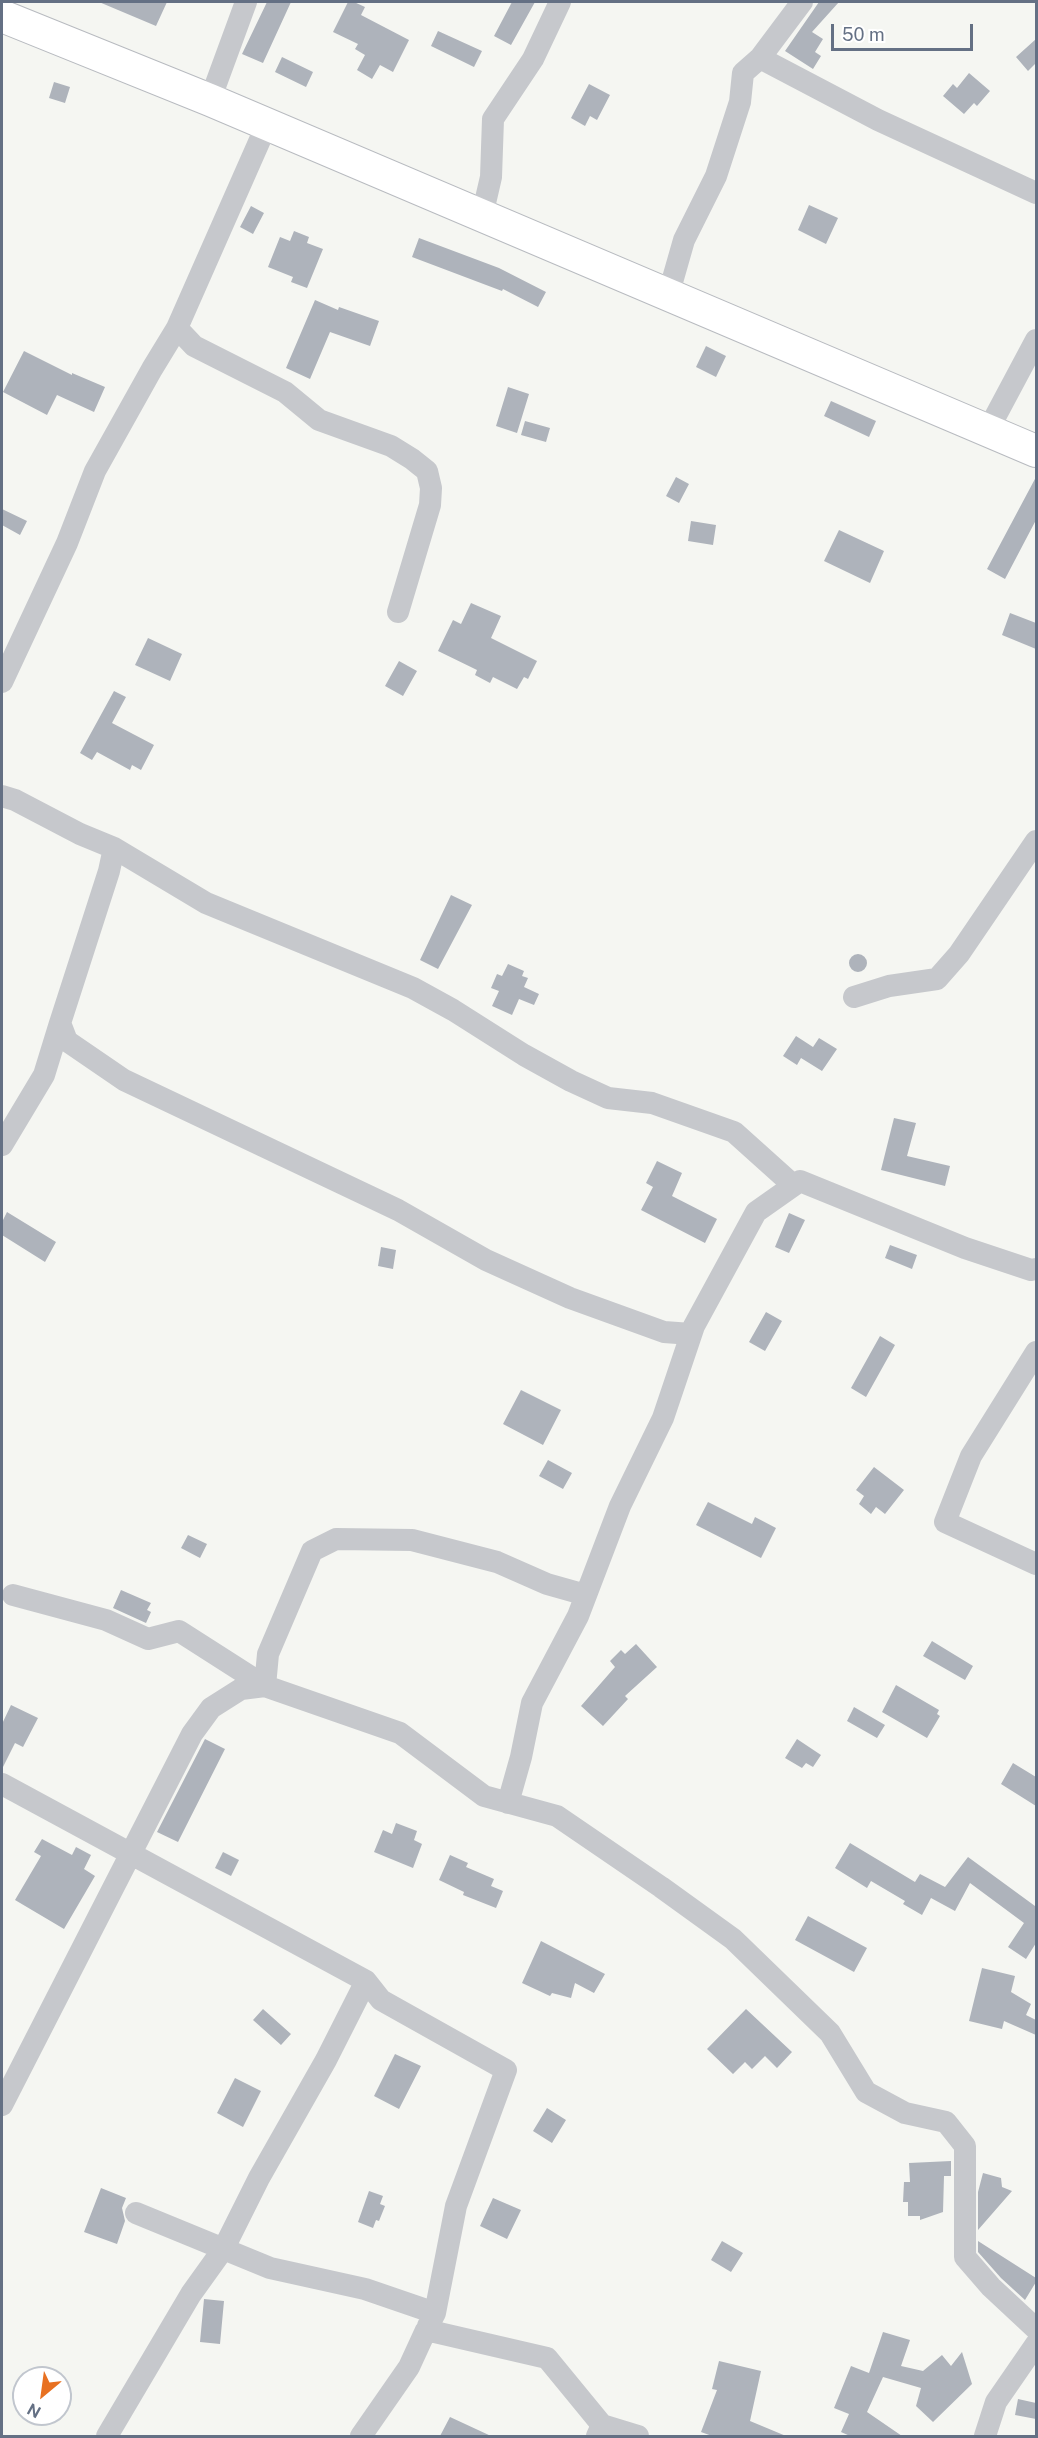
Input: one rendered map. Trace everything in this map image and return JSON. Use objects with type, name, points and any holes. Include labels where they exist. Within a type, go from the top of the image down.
[{"type":"street","points":[[210,100],[246,2]]},
{"type":"street","points":[[482,216],[491,177],[493,119],[533,59],[560,2]]},
{"type":"street","points":[[669,296],[684,240],[716,176],[740,102],[744,73],[760,58],[802,2]]},
{"type":"street","points":[[2,16],[210,100],[1036,451]]},
{"type":"street","points":[[760,58],[878,120],[1036,193]]},
{"type":"street","points":[[2,682],[67,543],[95,471],[177,328],[267,124]]},
{"type":"street","points":[[177,328],[194,346],[285,392],[319,420],[391,446],[427,471],[432,488],[430,506],[399,612]]},
{"type":"street","points":[[987,432],[1036,340]]},
{"type":"street","points":[[2,796],[15,800],[80,834],[114,848],[206,903],[413,988],[453,1010],[524,1055],[590,1090],[608,1098],[652,1102],[734,1132],[793,1185]]},
{"type":"street","points":[[854,997],[890,986],[936,979],[959,954],[1036,841]]},
{"type":"street","points":[[2,1145],[44,1075],[109,871],[114,848]]},
{"type":"street","points":[[60,1023],[67,1041],[124,1080],[398,1210],[486,1260],[602,1310],[664,1332],[691,1334]]},
{"type":"street","points":[[507,1803],[521,1756],[532,1703],[578,1616],[620,1506],[663,1418],[691,1334],[716,1282],[756,1212],[800,1180],[965,1248],[1031,1270],[1036,1269]]},
{"type":"street","points":[[1036,1352],[970,1456],[945,1522],[1036,1564]]},
{"type":"street","points":[[265,1686],[268,1653],[312,1551],[336,1539],[412,1540],[497,1562],[547,1584],[586,1595]]},
{"type":"street","points":[[13,1595],[106,1620],[148,1639],[179,1632],[265,1686],[400,1733],[484,1796],[557,1816],[661,1887],[733,1939],[830,2033],[866,2092],[905,2113],[946,2122],[965,2146],[965,2257],[992,2287],[1036,2329]]},
{"type":"street","points":[[2,2105],[192,1734],[212,1708],[242,1689],[265,1686]]},
{"type":"street","points":[[2,1784],[366,1981],[381,2000],[506,2070],[456,2206],[431,2321],[409,2367],[361,2436]]},
{"type":"street","points":[[107,2436],[191,2294],[224,2248],[259,2178],[326,2060],[366,1981]]},
{"type":"street","points":[[136,2213],[270,2268],[364,2289],[431,2321],[547,2358],[600,2431],[638,2436]]},
{"type":"street","points":[[985,2436],[996,2402],[1036,2344]]},
{"type":"building","points":[[99,2],[167,2],[156,26]]},
{"type":"building","points":[[267,2],[291,2],[263,63],[242,54]]},
{"type":"building","points":[[348,2],[365,7],[361,15],[409,40],[393,72],[380,65],[372,79],[357,70],[365,55],[355,49],[358,44],[333,32]]},
{"type":"building","points":[[512,2],[535,2],[511,45],[494,36]]},
{"type":"building","points":[[819,2],[839,2],[812,32],[823,39],[815,52],[821,56],[813,69],[785,51]]},
{"type":"building","points":[[438,31],[482,51],[474,67],[431,46]]},
{"type":"building","points":[[1036,39],[1036,63],[1028,71],[1016,57]]},
{"type":"building","points":[[282,57],[313,72],[306,87],[275,72]]},
{"type":"building","points":[[969,73],[990,91],[977,106],[974,103],[964,114],[943,96],[953,84],[957,88]]},
{"type":"building","points":[[54,82],[70,87],[65,103],[49,98]]},
{"type":"building","points":[[589,84],[610,95],[597,120],[590,116],[585,126],[571,118]]},
{"type":"building","points":[[809,205],[838,218],[826,244],[798,230]]},
{"type":"building","points":[[251,206],[264,213],[253,234],[240,227]]},
{"type":"building","points":[[294,231],[309,237],[307,243],[323,249],[307,288],[291,282],[293,277],[268,267],[280,237],[290,241]]},
{"type":"building","points":[[419,238],[499,268],[546,292],[538,307],[503,289],[502,291],[412,257]]},
{"type":"building","points":[[315,300],[338,310],[339,307],[379,321],[370,346],[330,332],[310,379],[286,368]]},
{"type":"building","points":[[706,346],[726,356],[716,377],[696,367]]},
{"type":"building","points":[[24,351],[72,375],[72,373],[105,387],[94,412],[57,395],[47,415],[3,392]]},
{"type":"building","points":[[508,387],[529,394],[517,433],[496,426]]},
{"type":"building","points":[[831,401],[876,421],[869,437],[824,416]]},
{"type":"building","points":[[525,421],[550,428],[546,442],[521,435]]},
{"type":"building","points":[[676,477],[689,484],[679,503],[666,496]]},
{"type":"building","points":[[1036,477],[1036,520],[1005,579],[987,569]]},
{"type":"building","points":[[2,509],[27,521],[20,535],[2,525]]},
{"type":"building","points":[[691,521],[716,525],[713,545],[688,541]]},
{"type":"building","points":[[839,530],[884,551],[870,583],[824,561]]},
{"type":"building","points":[[471,603],[501,616],[491,638],[537,661],[528,679],[524,677],[517,689],[493,677],[490,683],[475,675],[477,670],[438,651],[453,620],[461,624]]},
{"type":"building","points":[[1010,613],[1036,623],[1036,649],[1002,635]]},
{"type":"building","points":[[148,638],[182,654],[170,681],[135,665]]},
{"type":"building","points":[[399,661],[417,671],[403,696],[385,686]]},
{"type":"building","points":[[114,691],[126,697],[112,723],[154,745],[141,770],[132,765],[130,770],[97,752],[92,760],[80,753]]},
{"type":"building","points":[[451,895],[472,905],[438,969],[420,960]]},
{"type":"building","points":[[858,954],[864,957],[867,963],[864,969],[858,972],[852,969],[849,963],[852,957]]},
{"type":"building","points":[[508,964],[524,971],[522,976],[528,978],[524,987],[539,994],[534,1005],[519,999],[512,1015],[492,1006],[499,991],[491,988],[497,974],[502,976]]},
{"type":"building","points":[[796,1036],[813,1047],[819,1038],[837,1049],[822,1071],[801,1058],[797,1065],[783,1056]]},
{"type":"building","points":[[894,1118],[916,1123],[907,1156],[950,1166],[945,1186],[881,1170]]},
{"type":"building","points":[[657,1161],[682,1173],[672,1196],[717,1219],[705,1243],[641,1210],[653,1187],[646,1183]]},
{"type":"building","points":[[7,1212],[56,1242],[45,1262],[2,1235],[2,1222]]},
{"type":"building","points":[[789,1213],[805,1220],[789,1253],[775,1247]]},
{"type":"building","points":[[890,1245],[917,1255],[912,1269],[885,1258]]},
{"type":"building","points":[[381,1247],[396,1250],[393,1269],[378,1266]]},
{"type":"building","points":[[766,1312],[782,1321],[765,1351],[749,1342]]},
{"type":"building","points":[[880,1336],[895,1345],[866,1397],[851,1388]]},
{"type":"building","points":[[521,1390],[561,1410],[543,1445],[503,1424]]},
{"type":"building","points":[[548,1460],[572,1473],[563,1489],[539,1476]]},
{"type":"building","points":[[874,1467],[904,1490],[885,1514],[876,1507],[871,1514],[859,1504],[864,1496],[856,1490]]},
{"type":"building","points":[[708,1502],[752,1524],[755,1517],[776,1528],[761,1558],[696,1525]]},
{"type":"building","points":[[188,1535],[207,1544],[200,1558],[181,1548]]},
{"type":"building","points":[[121,1590],[151,1603],[147,1610],[151,1612],[146,1623],[113,1608]]},
{"type":"building","points":[[932,1641],[973,1666],[965,1680],[923,1656]]},
{"type":"building","points":[[636,1644],[657,1667],[625,1696],[628,1699],[603,1726],[581,1706],[615,1667],[610,1661],[621,1650],[625,1654]]},
{"type":"building","points":[[896,1685],[939,1710],[937,1714],[940,1716],[927,1738],[882,1712]]},
{"type":"building","points":[[11,1705],[38,1718],[23,1747],[15,1743],[2,1769],[2,1724]]},
{"type":"building","points":[[854,1707],[885,1725],[877,1738],[847,1721]]},
{"type":"building","points":[[205,1739],[225,1749],[178,1842],[157,1832]]},
{"type":"building","points":[[797,1739],[821,1755],[813,1767],[806,1763],[802,1768],[785,1758]]},
{"type":"building","points":[[1013,1763],[1036,1777],[1036,1806],[1001,1784]]},
{"type":"building","points":[[396,1823],[417,1831],[414,1840],[422,1844],[413,1868],[374,1852],[383,1830],[392,1834]]},
{"type":"building","points":[[42,1839],[72,1855],[76,1847],[91,1855],[84,1869],[95,1876],[64,1929],[15,1900],[41,1856],[34,1852]]},
{"type":"building","points":[[850,1843],[915,1882],[920,1874],[945,1887],[968,1857],[1036,1905],[1036,1943],[1026,1959],[1008,1947],[1024,1923],[970,1883],[955,1911],[931,1898],[922,1915],[903,1904],[905,1901],[871,1881],[867,1888],[835,1868]]},
{"type":"building","points":[[223,1852],[239,1860],[231,1876],[215,1868]]},
{"type":"building","points":[[450,1855],[468,1863],[466,1867],[494,1879],[491,1886],[503,1891],[496,1908],[463,1895],[464,1892],[439,1880]]},
{"type":"building","points":[[808,1916],[867,1948],[854,1972],[795,1940]]},
{"type":"building","points":[[541,1941],[605,1974],[594,1993],[575,1983],[571,1998],[552,1993],[550,1996],[522,1983]]},
{"type":"building","points":[[982,1968],[1015,1976],[1011,1992],[1031,2004],[1026,2015],[1036,2020],[1036,2035],[1004,2021],[1002,2029],[969,2021]]},
{"type":"building","points":[[263,2009],[291,2034],[281,2045],[253,2020]]},
{"type":"building","points":[[746,2009],[792,2052],[777,2068],[765,2056],[752,2069],[745,2062],[733,2074],[707,2049]]},
{"type":"building","points":[[395,2054],[421,2066],[399,2109],[374,2096]]},
{"type":"building","points":[[235,2078],[261,2091],[243,2127],[217,2113]]},
{"type":"building","points":[[547,2108],[566,2120],[552,2143],[533,2131]]},
{"type":"building","points":[[951,2161],[951,2176],[944,2176],[943,2212],[920,2220],[920,2216],[908,2216],[908,2202],[903,2202],[904,2182],[910,2182],[909,2163]]},
{"type":"building","points":[[983,2173],[1001,2178],[1002,2187],[1012,2191],[978,2230],[978,2192]]},
{"type":"building","points":[[101,2188],[126,2198],[122,2208],[125,2221],[117,2244],[84,2232]]},
{"type":"building","points":[[369,2191],[383,2196],[380,2204],[385,2206],[379,2221],[376,2220],[373,2228],[358,2222]]},
{"type":"building","points":[[493,2198],[521,2210],[507,2239],[480,2226]]},
{"type":"building","points":[[722,2241],[743,2253],[731,2272],[711,2260]]},
{"type":"building","points":[[978,2241],[1036,2278],[1025,2300],[978,2252]]},
{"type":"building","points":[[204,2299],[224,2301],[220,2344],[200,2342]]},
{"type":"building","points":[[883,2332],[910,2340],[901,2366],[923,2371],[942,2355],[951,2366],[962,2352],[972,2384],[933,2422],[916,2406],[921,2388],[883,2377],[867,2412],[902,2436],[850,2436],[841,2432],[849,2414],[834,2408],[851,2366],[869,2373]]},
{"type":"building","points":[[719,2361],[761,2371],[750,2421],[786,2436],[712,2436],[701,2432],[717,2390],[712,2389]]},
{"type":"building","points":[[1018,2399],[1036,2403],[1036,2419],[1015,2415]]},
{"type":"building","points":[[450,2417],[491,2436],[440,2436]]}]
